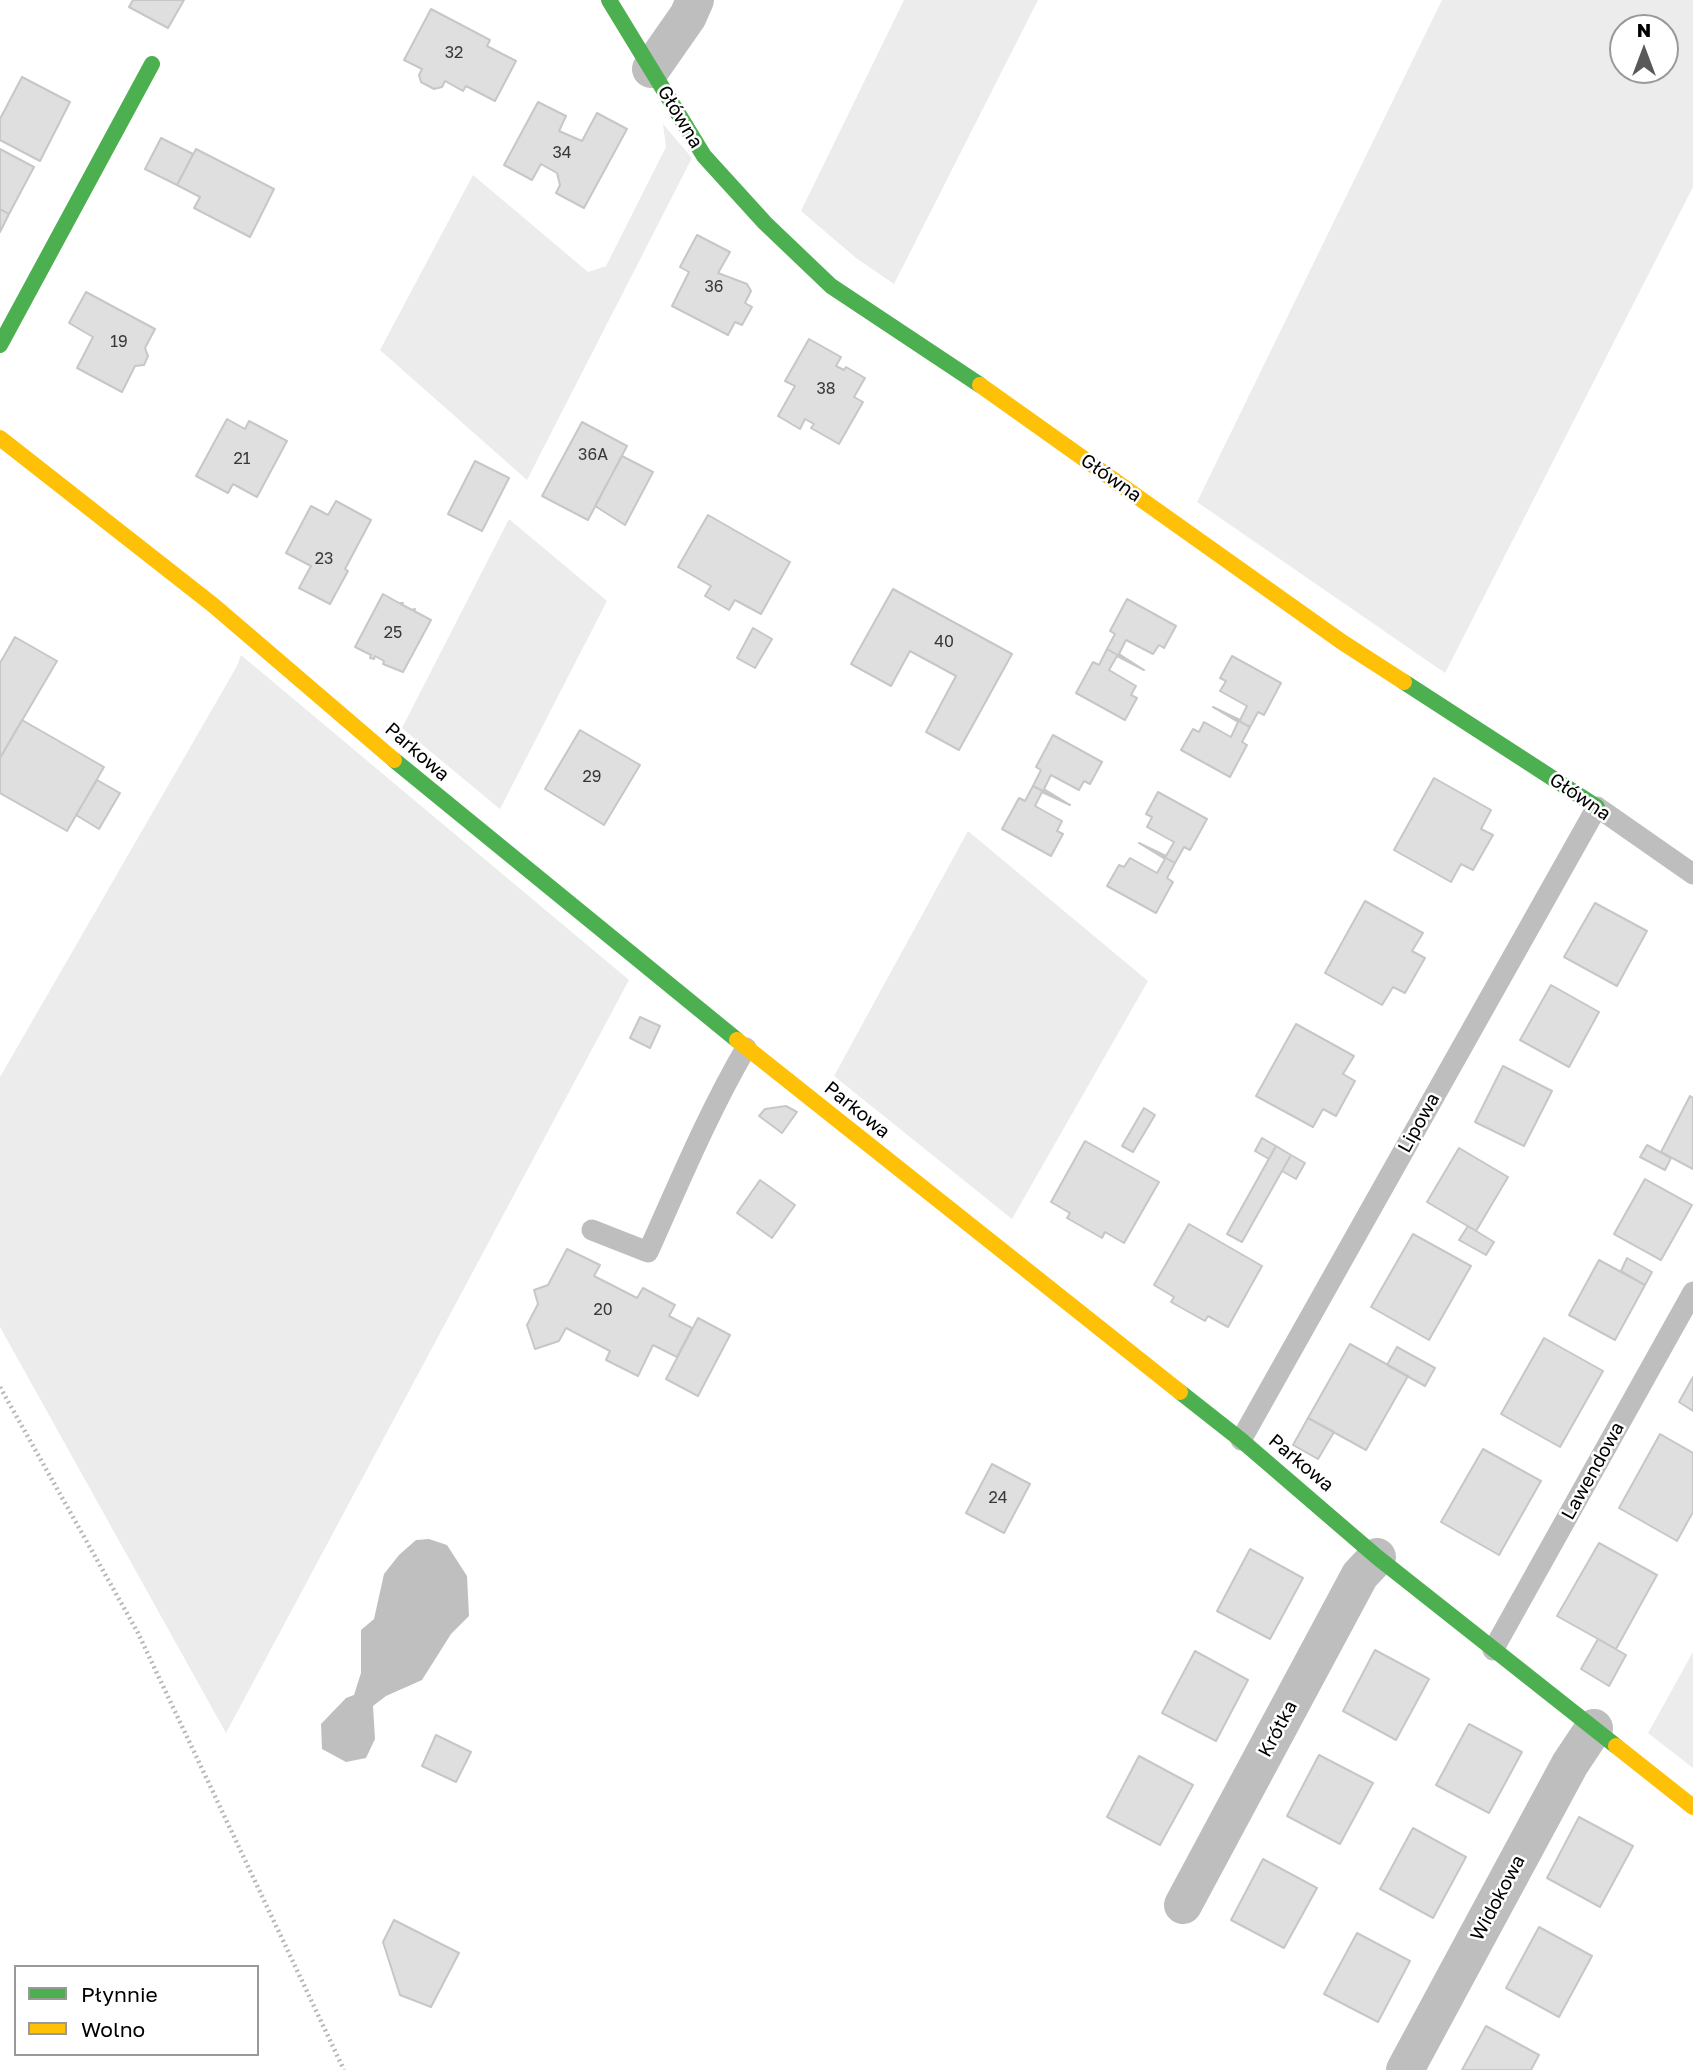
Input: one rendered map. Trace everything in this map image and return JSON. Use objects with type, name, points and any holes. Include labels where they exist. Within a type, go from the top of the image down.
[{"type":"street","name":"Główna","points":[[609,0],[704,156],[765,223],[831,286],[947,362],[1342,642],[1597,807]]},
{"type":"street","points":[[651,69],[688,16],[695,0]]},
{"type":"street","points":[[0,345],[152,64]]},
{"type":"street","name":"Parkowa","points":[[0,438],[213,605],[444,803],[746,1048],[1241,1440],[1377,1557],[1693,1807]]},
{"type":"street","name":"Krótka","points":[[1183,1905],[1360,1576],[1377,1557]]},
{"type":"street","name":"Widokowa","points":[[1405,2070],[1570,1764],[1594,1728]]},
{"type":"lane","name":"Główna","points":[[1597,807],[1693,874]]},
{"type":"lane","name":"Lipowa","points":[[1241,1440],[1597,807]]},
{"type":"lane","points":[[592,1230],[648,1252],[727,1080],[746,1048]]},
{"type":"lane","name":"Lawendowa","points":[[1493,1650],[1693,1292]]},
{"type":"path","points":[[0,1387],[138,1633],[344,2070]]},
{"type":"shaded area","points":[[904,0],[1038,0],[894,284],[856,258],[801,211]]},
{"type":"shaded area","points":[[1442,0],[1693,0],[1693,187],[1445,673],[1197,502]]},
{"type":"shaded area","points":[[663,124],[692,158],[527,480],[380,350],[473,175],[588,272],[606,266],[666,147]]},
{"type":"shaded area","points":[[509,519],[607,601],[500,809],[402,728]]},
{"type":"shaded area","points":[[241,655],[629,980],[226,1733],[0,1327],[0,1077]]},
{"type":"shaded area","points":[[968,831],[1148,981],[1012,1219],[834,1076]]},
{"type":"shaded area","points":[[429,1539],[447,1545],[467,1576],[469,1616],[451,1634],[422,1680],[386,1696],[373,1706],[375,1739],[366,1758],[346,1762],[322,1749],[321,1724],[346,1698],[354,1695],[361,1673],[361,1630],[374,1619],[384,1574],[416,1540]]},
{"type":"shaded area","points":[[1693,1652],[1693,1768],[1648,1733]]},
{"type":"building","points":[[133,0],[184,0],[168,28],[129,7]]},
{"type":"building","points":[[431,9],[490,40],[487,46],[516,61],[495,101],[466,86],[463,91],[445,81],[442,87],[434,89],[421,82],[419,75],[422,69],[404,60]]},
{"type":"building","points":[[22,77],[70,102],[40,161],[0,140],[0,119]]},
{"type":"building","points":[[538,102],[566,116],[559,131],[582,141],[597,113],[627,129],[584,208],[556,193],[560,185],[557,173],[541,164],[532,180],[504,165]]},
{"type":"building","points":[[161,138],[193,154],[177,185],[145,169]]},
{"type":"building","points":[[0,149],[34,167],[9,214],[0,209]]},
{"type":"building","points":[[196,149],[274,189],[250,237],[194,208],[200,197],[177,185]]},
{"type":"building","points":[[0,209],[9,214],[0,232]]},
{"type":"building","points":[[697,235],[730,252],[718,273],[747,284],[751,291],[745,303],[752,307],[742,325],[735,322],[728,335],[672,306],[689,272],[680,267]]},
{"type":"building","points":[[86,292],[155,329],[145,348],[148,356],[144,365],[135,366],[122,392],[77,368],[93,337],[69,323]]},
{"type":"building","points":[[809,339],[841,357],[836,366],[844,370],[846,367],[865,378],[854,397],[863,402],[839,444],[811,428],[814,424],[805,419],[800,429],[778,416],[795,386],[785,381]]},
{"type":"building","points":[[227,419],[245,429],[249,421],[287,441],[257,497],[233,484],[228,493],[196,476]]},
{"type":"building","points":[[582,422],[627,446],[588,520],[542,496]]},
{"type":"building","points":[[622,456],[653,472],[625,525],[595,506]]},
{"type":"building","points":[[475,461],[509,478],[482,531],[448,514]]},
{"type":"building","points":[[336,501],[371,520],[330,604],[299,588],[311,566],[286,553],[311,506],[328,515]]},
{"type":"building","points":[[708,515],[790,562],[761,614],[735,600],[729,610],[705,596],[711,586],[678,567]]},
{"type":"building","points":[[893,589],[1012,654],[959,750],[926,732],[956,676],[910,651],[891,686],[851,664]]},
{"type":"building","points":[[383,594],[431,620],[403,672],[383,664],[384,661],[375,656],[374,659],[370,658],[371,655],[355,647]]},
{"type":"building","points":[[1127,599],[1176,626],[1164,648],[1159,645],[1153,654],[1126,640],[1119,654],[1144,670],[1107,649],[1115,634],[1110,631]]},
{"type":"building","points":[[753,628],[772,639],[755,668],[737,658]]},
{"type":"building","points":[[15,637],[57,661],[0,758],[0,663]]},
{"type":"building","points":[[1107,649],[1144,670],[1117,656],[1109,670],[1136,686],[1131,695],[1137,698],[1125,720],[1076,693],[1093,662],[1099,665]]},
{"type":"building","points":[[1232,656],[1281,683],[1264,715],[1258,712],[1250,727],[1213,707],[1240,720],[1247,706],[1220,691],[1226,681],[1220,678]]},
{"type":"building","points":[[1213,707],[1250,727],[1242,742],[1247,745],[1230,777],[1181,750],[1193,729],[1199,732],[1204,722],[1231,737],[1238,722]]},
{"type":"building","points":[[22,720],[104,767],[67,831],[0,793],[0,758]]},
{"type":"building","points":[[580,730],[640,765],[604,825],[545,789]]},
{"type":"building","points":[[1053,735],[1102,762],[1090,784],[1084,781],[1079,790],[1051,775],[1044,789],[1070,805],[1033,786],[1041,770],[1036,767]]},
{"type":"building","points":[[1434,778],[1491,810],[1481,829],[1493,835],[1473,870],[1461,864],[1451,882],[1394,850]]},
{"type":"building","points":[[97,780],[120,793],[99,829],[76,815]]},
{"type":"building","points":[[1033,786],[1070,805],[1042,792],[1035,806],[1062,821],[1057,831],[1063,834],[1051,856],[1002,829],[1019,798],[1025,801]]},
{"type":"building","points":[[1158,792],[1207,819],[1190,850],[1184,847],[1175,863],[1139,843],[1166,856],[1174,842],[1147,827],[1152,817],[1146,814]]},
{"type":"building","points":[[1139,843],[1175,863],[1167,878],[1173,882],[1156,913],[1107,886],[1119,865],[1124,867],[1130,858],[1157,873],[1165,859]]},
{"type":"building","points":[[1365,901],[1423,933],[1412,951],[1425,958],[1405,993],[1393,987],[1382,1005],[1325,973]]},
{"type":"building","points":[[1595,903],[1647,931],[1617,986],[1564,957]]},
{"type":"building","points":[[1551,985],[1599,1012],[1569,1067],[1520,1040]]},
{"type":"building","points":[[640,1017],[660,1026],[650,1048],[630,1038]]},
{"type":"building","points":[[1296,1024],[1354,1056],[1343,1074],[1355,1081],[1336,1116],[1323,1109],[1313,1127],[1256,1096]]},
{"type":"building","points":[[1503,1066],[1552,1091],[1524,1146],[1475,1122]]},
{"type":"building","points":[[1690,1096],[1693,1098],[1693,1169],[1661,1152]]},
{"type":"building","points":[[786,1106],[797,1112],[782,1133],[759,1116],[765,1109]]},
{"type":"building","points":[[1144,1108],[1155,1115],[1133,1152],[1122,1146]]},
{"type":"building","points":[[1262,1138],[1276,1146],[1269,1159],[1255,1151]]},
{"type":"building","points":[[1085,1141],[1159,1182],[1124,1243],[1105,1232],[1102,1238],[1067,1218],[1070,1213],[1051,1202]]},
{"type":"building","points":[[1647,1145],[1671,1158],[1665,1170],[1640,1157]]},
{"type":"building","points":[[1276,1146],[1291,1155],[1242,1242],[1227,1234]]},
{"type":"building","points":[[1459,1148],[1508,1177],[1476,1231],[1427,1202]]},
{"type":"building","points":[[1291,1155],[1305,1163],[1296,1179],[1282,1171]]},
{"type":"building","points":[[1645,1179],[1692,1205],[1661,1260],[1614,1234]]},
{"type":"building","points":[[760,1180],[795,1205],[772,1238],[737,1213]]},
{"type":"building","points":[[1189,1224],[1262,1266],[1228,1327],[1208,1316],[1205,1321],[1171,1302],[1174,1297],[1154,1285]]},
{"type":"building","points":[[1468,1226],[1494,1242],[1486,1255],[1459,1240]]},
{"type":"building","points":[[1413,1234],[1471,1266],[1429,1340],[1371,1307]]},
{"type":"building","points":[[567,1249],[600,1265],[594,1276],[637,1298],[643,1288],[675,1305],[669,1316],[692,1328],[677,1357],[653,1345],[638,1376],[606,1360],[610,1351],[566,1328],[559,1341],[535,1349],[527,1325],[538,1304],[534,1290],[548,1285]]},
{"type":"building","points":[[1627,1258],[1652,1272],[1645,1285],[1621,1271]]},
{"type":"building","points":[[1599,1260],[1645,1285],[1615,1340],[1569,1315]]},
{"type":"building","points":[[698,1318],[730,1335],[698,1396],[666,1379]]},
{"type":"building","points":[[1544,1338],[1603,1371],[1560,1447],[1501,1414]]},
{"type":"building","points":[[1350,1344],[1408,1376],[1366,1450],[1308,1418]]},
{"type":"building","points":[[1397,1347],[1435,1368],[1425,1386],[1387,1365]]},
{"type":"building","points":[[1693,1377],[1693,1411],[1679,1402]]},
{"type":"building","points":[[1308,1418],[1334,1432],[1318,1459],[1293,1445]]},
{"type":"building","points":[[1660,1434],[1693,1453],[1693,1512],[1677,1541],[1619,1508]]},
{"type":"building","points":[[1483,1449],[1541,1481],[1499,1555],[1441,1522]]},
{"type":"building","points":[[992,1464],[1030,1484],[1004,1533],[966,1513]]},
{"type":"building","points":[[1599,1543],[1657,1575],[1616,1649],[1557,1616]]},
{"type":"building","points":[[1250,1549],[1303,1578],[1270,1639],[1217,1611]]},
{"type":"building","points":[[1598,1639],[1626,1655],[1609,1686],[1581,1669]]},
{"type":"building","points":[[1375,1650],[1429,1679],[1396,1740],[1343,1711]]},
{"type":"building","points":[[1195,1651],[1248,1680],[1216,1741],[1162,1713]]},
{"type":"building","points":[[1469,1724],[1522,1752],[1489,1813],[1436,1785]]},
{"type":"building","points":[[436,1735],[471,1752],[456,1782],[422,1766]]},
{"type":"building","points":[[1319,1755],[1373,1783],[1340,1844],[1287,1816]]},
{"type":"building","points":[[1139,1756],[1193,1785],[1160,1845],[1107,1817]]},
{"type":"building","points":[[1579,1817],[1633,1846],[1600,1907],[1547,1878]]},
{"type":"building","points":[[1413,1828],[1466,1857],[1433,1918],[1380,1889]]},
{"type":"building","points":[[1263,1859],[1317,1888],[1284,1948],[1231,1920]]},
{"type":"building","points":[[394,1920],[459,1953],[431,2007],[400,1995],[383,1942]]},
{"type":"building","points":[[1539,1927],[1592,1956],[1559,2017],[1506,1988]]},
{"type":"building","points":[[1357,1933],[1410,1961],[1378,2022],[1324,1994]]},
{"type":"building","points":[[1486,2026],[1539,2055],[1531,2070],[1462,2070]]},
{"type":"traffic: fast","points":[[609,0],[704,156],[765,223],[831,286],[980,385]]},
{"type":"traffic: fast","points":[[0,345],[152,64]]},
{"type":"traffic: fast","points":[[1404,682],[1597,807]]},
{"type":"traffic: fast","points":[[394,760],[737,1040]]},
{"type":"traffic: fast","points":[[1180,1392],[1241,1440],[1377,1557],[1616,1746]]},
{"type":"traffic: slow","points":[[980,385],[1342,642],[1404,682]]},
{"type":"traffic: slow","points":[[0,438],[213,605],[394,760]]},
{"type":"traffic: slow","points":[[737,1040],[1180,1392]]},
{"type":"traffic: slow","points":[[1616,1746],[1693,1807]]}]
